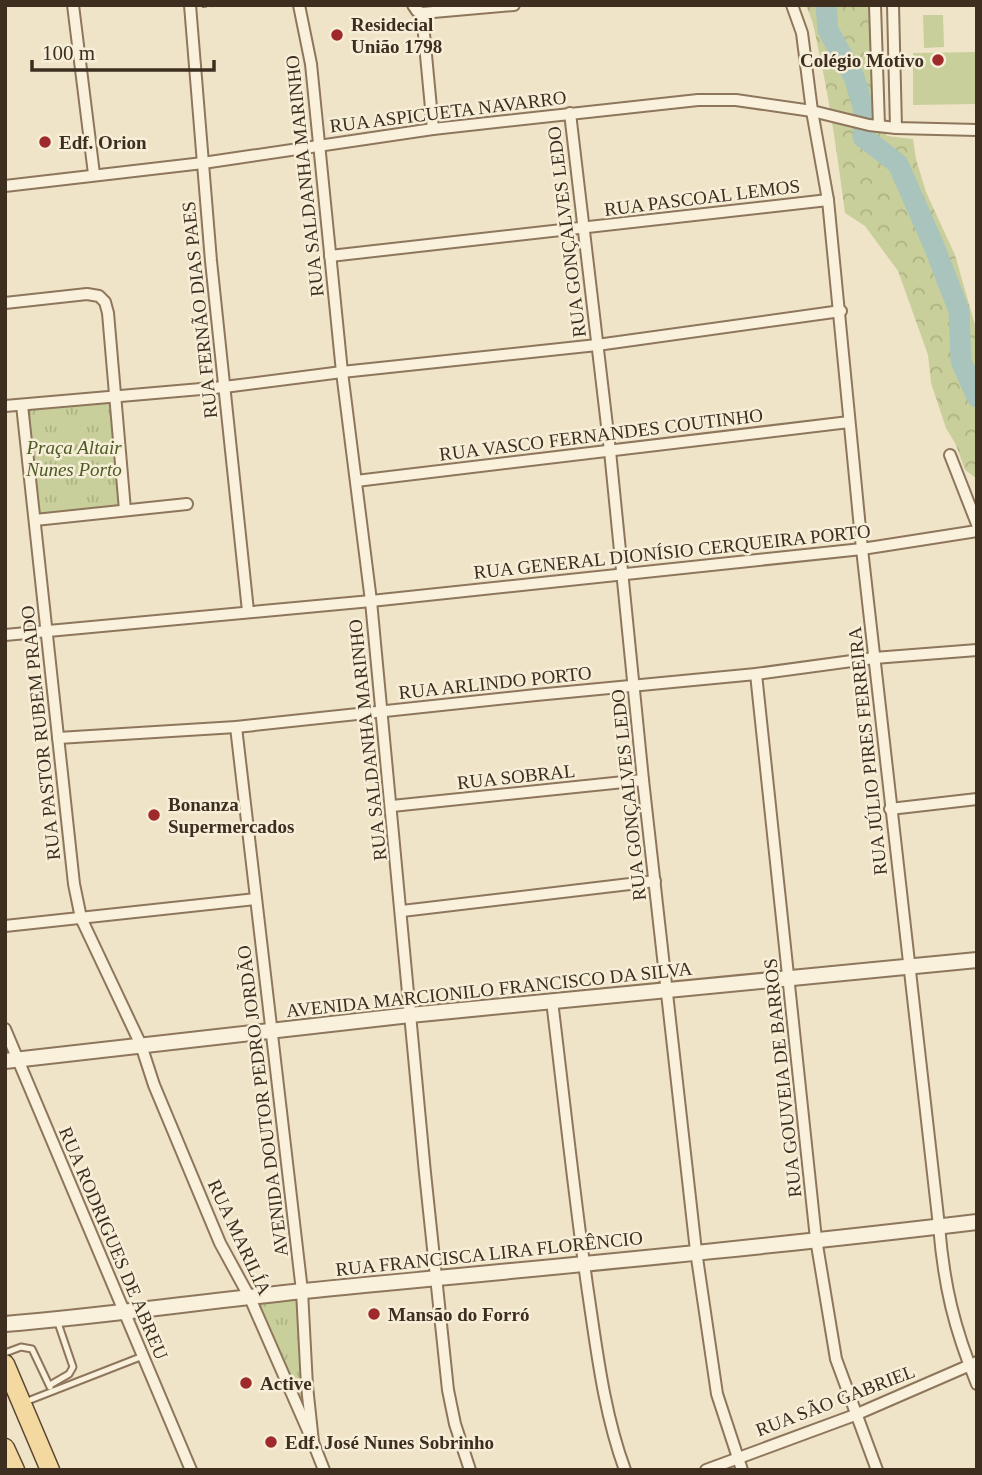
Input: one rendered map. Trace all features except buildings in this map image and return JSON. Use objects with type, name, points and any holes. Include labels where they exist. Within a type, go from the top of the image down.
[{"type":"main road","points":[[5,1364],[50,1470]]},
{"type":"main road","points":[[5,1448],[15,1470]]},
{"type":"street","points":[[73,5],[94,174]]},
{"type":"street","name":"RUA SALDANHA MARINHO","points":[[299,5],[310,57],[342,372],[371,601],[448,1390],[455,1424],[470,1470]]},
{"type":"street","points":[[413,5],[416,12],[422,13],[514,5]]},
{"type":"street","name":"RUA JÚLIO PIRES FERREIRA","points":[[792,5],[802,33],[812,111],[828,200],[841,311],[862,549],[942,1271],[949,1305],[973,1363],[977,1384]]},
{"type":"street","points":[[869,124],[875,5]]},
{"type":"street","points":[[893,5],[896,128]]},
{"type":"street","name":"RUA FERNÃO DIAS PAES","points":[[190,7],[224,387],[248,611]]},
{"type":"street","points":[[422,13],[433,130]]},
{"type":"street","name":"RUA ASPICUETA NAVARRO","points":[[5,186],[203,163],[433,130],[698,100],[736,100],[812,111],[896,128],[977,130]]},
{"type":"street","name":"RUA GONÇALVES LEDO","points":[[570,113],[610,451],[643,780],[696,1251],[717,1394],[742,1470]]},
{"type":"street","name":"RUA PASCOAL LEMOS","points":[[330,256],[828,200]]},
{"type":"street","points":[[5,303],[72,295],[99,296],[105,302],[125,510]]},
{"type":"street","points":[[5,406],[224,387],[597,345],[841,311]]},
{"type":"street","name":"RUA PASTOR RUBEM PRADO","points":[[22,405],[74,884],[81,918],[141,1045]]},
{"type":"street","name":"RUA VASCO FERNANDES COUTINHO","points":[[356,481],[849,422]]},
{"type":"street","points":[[950,455],[977,524]]},
{"type":"street","points":[[35,520],[187,504]]},
{"type":"street","name":"RUA GENERAL DIONÍSIO CERQUEIRA PORTO","points":[[5,635],[371,601],[862,549],[977,531]]},
{"type":"street","name":"RUA ARLINDO PORTO","points":[[58,738],[236,727],[382,710],[756,674],[874,658],[977,650]]},
{"type":"street","name":"RUA GOUVEIA DE BARROS","points":[[756,674],[816,1239],[836,1359],[877,1470]]},
{"type":"street","name":"AVENIDA DOUTOR PEDRO JORDÃO","points":[[236,727],[302,1291],[313,1442],[324,1470]]},
{"type":"street","name":"RUA SOBRAL","points":[[391,806],[643,780]]},
{"type":"street","points":[[890,809],[977,799]]},
{"type":"street","points":[[402,911],[655,881]]},
{"type":"street","points":[[5,926],[256,898]]},
{"type":"street","name":"AVENIDA MARCIONILO FRANCISCO DA SILVA","points":[[11,1060],[410,1015],[977,960]]},
{"type":"street","points":[[552,1001],[599,1368],[615,1443],[625,1470]]},
{"type":"street","name":"RUA RODRIGUES DE ABREU","points":[[5,1029],[11,1060],[126,1313],[191,1470]]},
{"type":"street","name":"RUA MARILÍA","points":[[141,1045],[164,1111],[220,1243],[250,1298],[313,1442]]},
{"type":"street","name":"RUA FRANCISCA LIRA FLORÊNCIO","points":[[5,1324],[977,1222]]},
{"type":"street","name":"RUA SÃO GABRIEL","points":[[706,1470],[855,1415],[973,1363]]},
{"type":"lane","points":[[51,1388],[74,1367],[57,1320]]},
{"type":"lane","points":[[5,1353],[21,1348],[32,1349],[51,1388]]},
{"type":"lane","points":[[22,1403],[51,1388],[144,1356]]},
{"type":"path","points":[[190,7],[222,5]]},
{"type":"green space","points":[[805,5],[882,5],[880,117],[887,136],[913,139],[926,192],[955,255],[977,332],[977,479],[965,470],[956,445],[946,428],[931,383],[928,355],[898,271],[865,226],[845,213],[824,76],[813,23]]},
{"type":"green space","points":[[923,15],[943,15],[944,47],[924,48]]},
{"type":"green space","points":[[977,52],[977,104],[913,105],[913,53]]},
{"type":"green space","name":"Praça Altair Nunes Porto","points":[[114,397],[125,510],[35,520],[22,405]]},
{"type":"green space","points":[[300,1294],[305,1413],[252,1299]]},
{"type":"waterway","points":[[826,5],[828,30],[854,77],[864,110],[863,137],[898,164],[934,246],[959,311],[961,361],[977,397]]},
{"type":"place","name":"Residecial União 1798","points":[[337,35]]},
{"type":"place","name":"Colégio Motivo","points":[[938,60]]},
{"type":"place","name":"Edf. Orion","points":[[45,142]]},
{"type":"place","name":"Bonanza Supermercados","points":[[154,815]]},
{"type":"place","name":"Mansão do Forró","points":[[374,1314]]},
{"type":"place","name":"Active","points":[[246,1383]]},
{"type":"place","name":"Edf. José Nunes Sobrinho","points":[[271,1442]]}]
